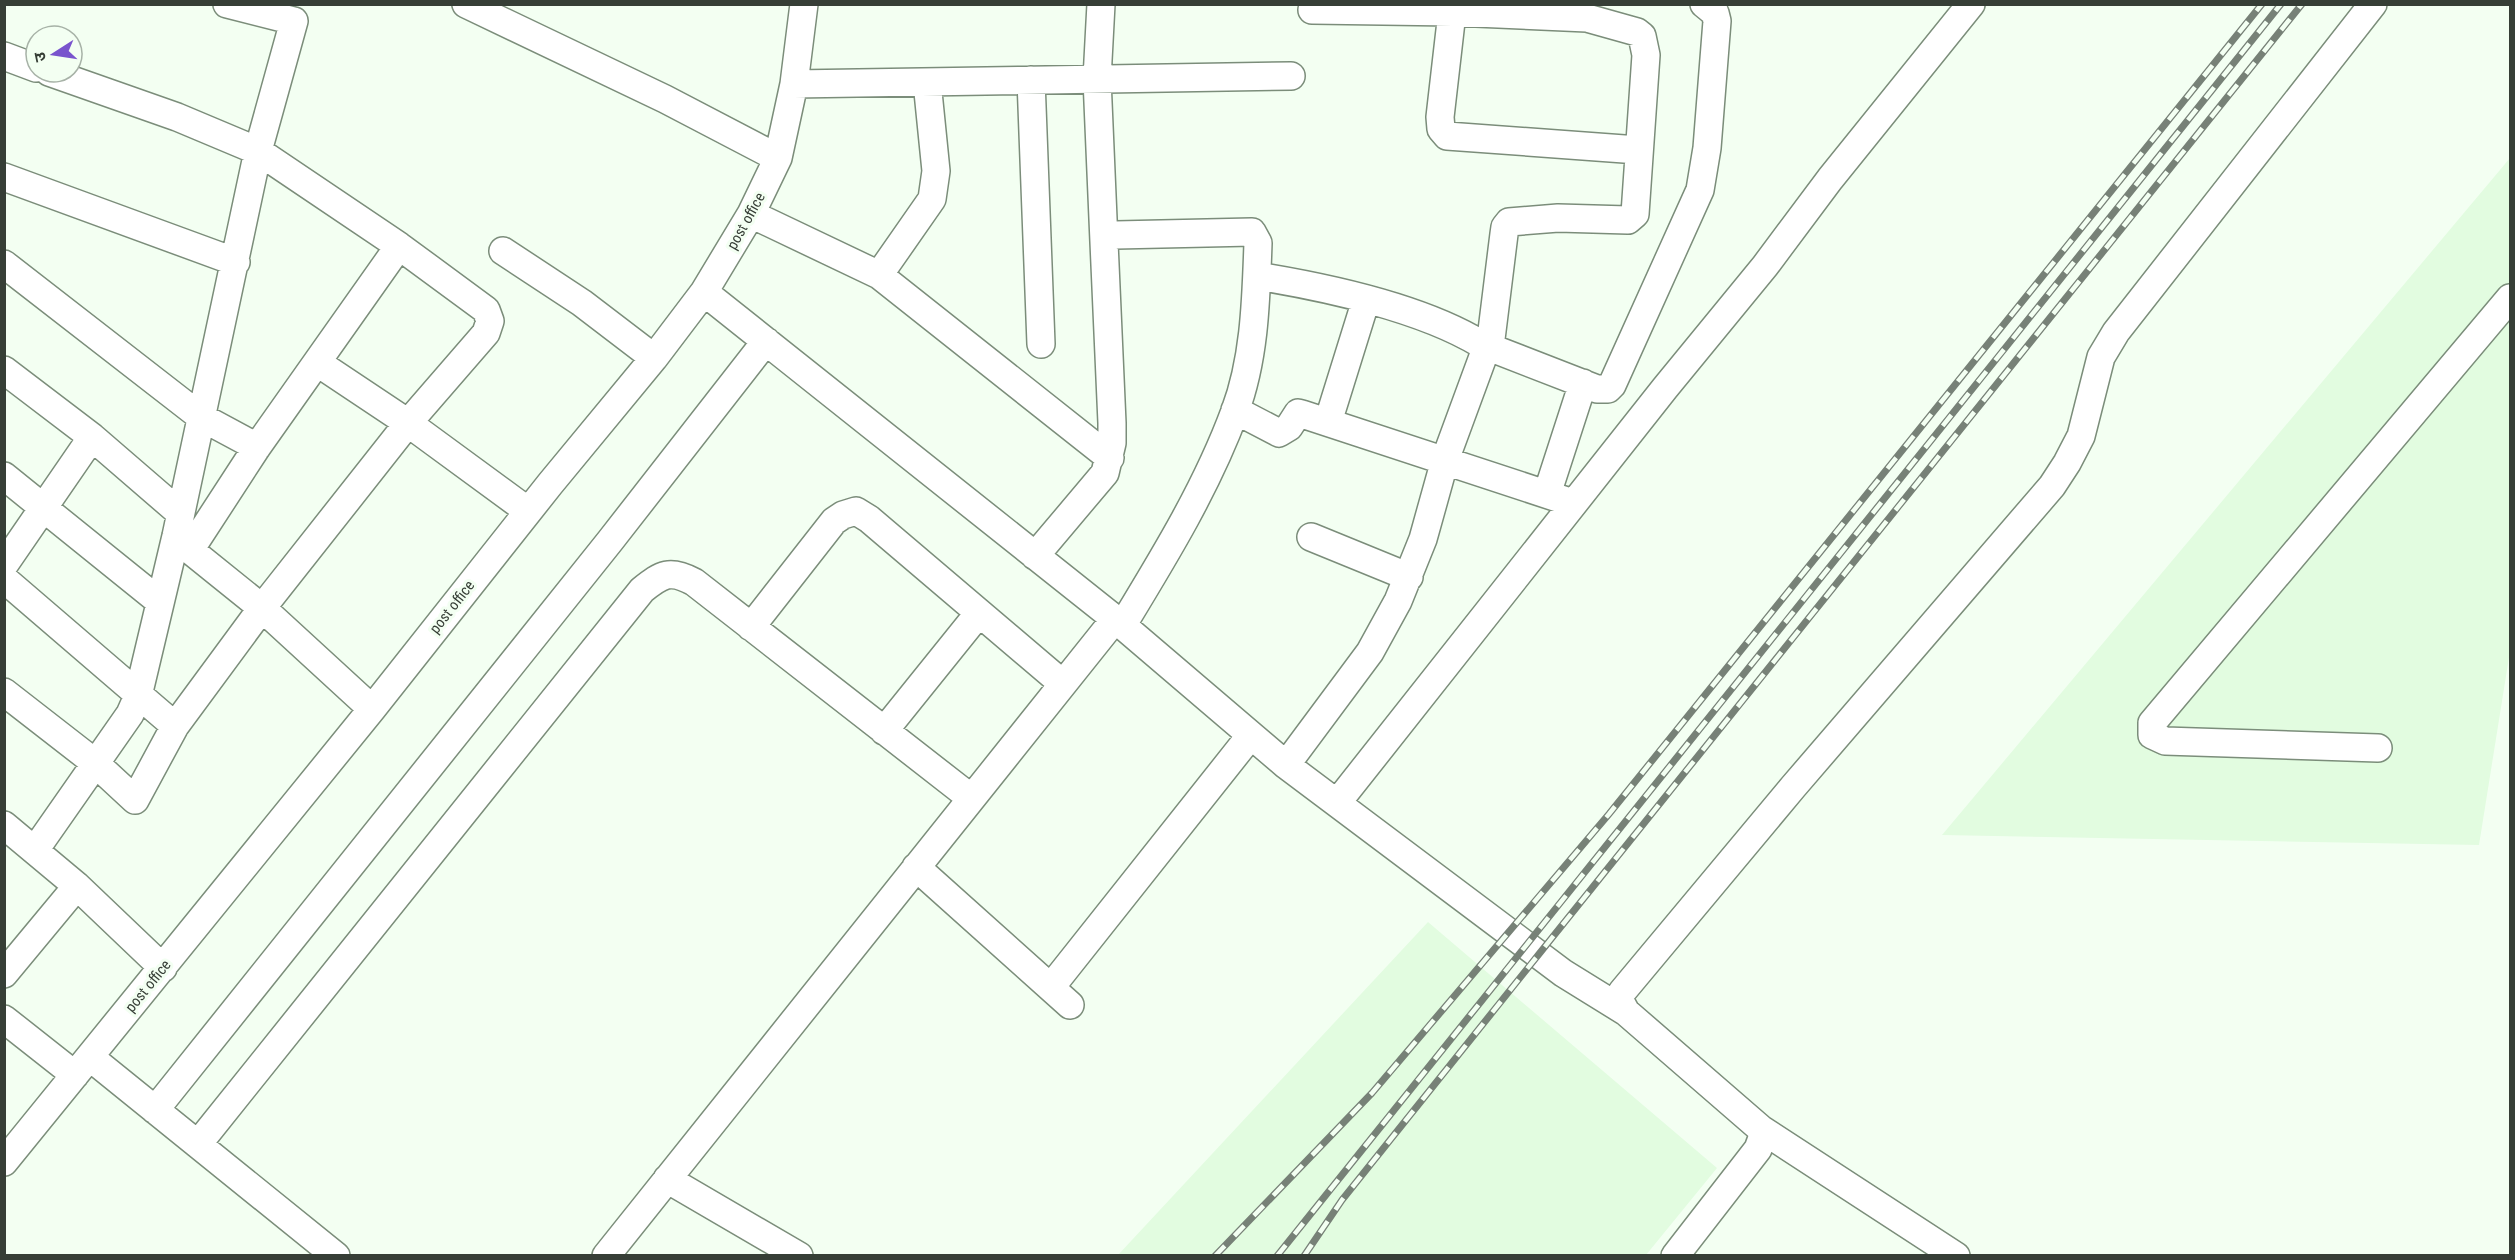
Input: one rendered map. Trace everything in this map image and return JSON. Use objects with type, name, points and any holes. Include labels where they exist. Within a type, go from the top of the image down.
[{"type":"street","points":[[35,850],[94,762],[130,714],[138,696],[159,601],[182,533],[201,417],[258,151],[294,21],[227,4]]},
{"type":"street","points":[[466,4],[665,99],[778,158]]},
{"type":"street","name":"post office","points":[[4,1162],[372,709],[528,511],[654,358],[704,292],[751,214],[778,158],[794,84],[804,4]]},
{"type":"street","points":[[1035,556],[1105,473],[1110,458],[1112,423],[1097,79],[1101,4]]},
{"type":"street","points":[[1257,276],[1297,282],[1393,307],[1466,334],[1486,345],[1583,383],[1603,390],[1612,385],[1700,190],[1707,148],[1717,21],[1715,14],[1704,4]]},
{"type":"street","points":[[1336,803],[1971,4]]},
{"type":"street","points":[[1626,1012],[1620,1001],[1627,984],[2052,486],[2067,464],[2081,436],[2101,357],[2116,332],[2373,4]]},
{"type":"street","points":[[1286,765],[1370,652],[1409,577],[1423,538],[1445,460],[1482,363],[1505,227],[1509,222],[1558,218],[1628,220],[1635,214],[1638,205],[1638,150],[1646,55],[1642,36],[1589,11],[1453,8],[1312,10]]},
{"type":"street","points":[[1453,8],[1440,117],[1441,129],[1447,136],[1638,150]]},
{"type":"street","points":[[4,56],[24,64]]},
{"type":"street","points":[[794,84],[1291,76]]},
{"type":"street","points":[[1032,80],[1041,344]]},
{"type":"street","points":[[879,275],[932,199],[936,171],[927,82]]},
{"type":"street","points":[[4,692],[94,762],[135,800],[175,726],[262,608],[408,423],[486,333],[490,321],[486,310],[399,246],[258,151],[177,117],[83,84]]},
{"type":"street","points":[[4,177],[236,262]]},
{"type":"street","points":[[751,214],[879,275],[1110,458]]},
{"type":"street","points":[[606,1256],[1063,684],[1119,623],[1177,535],[1235,410],[1251,343],[1258,243],[1252,232],[1247,231],[1116,235],[1104,242]]},
{"type":"street","points":[[182,533],[257,447],[399,246]]},
{"type":"street","points":[[503,251],[582,303],[654,358]]},
{"type":"street","points":[[4,264],[201,417],[257,447]]},
{"type":"street","points":[[704,292],[1119,623],[1286,765],[1563,973],[1626,1012],[1761,1129],[1956,1256]]},
{"type":"street","points":[[2378,748],[2165,741],[2152,735],[2152,723],[2511,298]]},
{"type":"street","points":[[1328,422],[1366,300]]},
{"type":"street","points":[[155,1110],[603,550],[766,341]]},
{"type":"street","points":[[318,363],[408,423],[528,511]]},
{"type":"street","points":[[4,370],[92,437],[182,533],[372,709]]},
{"type":"street","points":[[1547,494],[1583,383]]},
{"type":"street","points":[[1235,410],[1279,433],[1289,427],[1298,413],[1573,503]]},
{"type":"street","points":[[4,565],[92,437]]},
{"type":"street","points":[[4,476],[159,601]]},
{"type":"street","points":[[751,627],[834,521],[856,511],[1063,684]]},
{"type":"street","points":[[1311,537],[1409,577]]},
{"type":"street","points":[[198,1144],[642,590],[657,578],[668,574],[681,575],[694,582],[971,798]]},
{"type":"street","points":[[4,579],[175,726]]},
{"type":"street","points":[[884,731],[979,613]]},
{"type":"street","points":[[916,867],[1061,996],[1251,735]]},
{"type":"street","points":[[4,825],[77,886],[163,968]]},
{"type":"street","points":[[4,974],[77,886]]},
{"type":"street","points":[[4,1019],[155,1110],[336,1256]]},
{"type":"street","points":[[1675,1256],[1758,1149],[1762,1138],[1761,1129]]},
{"type":"street","points":[[667,1179],[798,1256]]},
{"type":"shaded area","points":[[2510,158],[2510,651],[2479,845],[1942,835]]},
{"type":"shaded area","points":[[1428,922],[1717,1168],[1646,1255],[1118,1255]]},
{"type":"railway","points":[[1215,1256],[1372,1093],[1609,814],[2262,4]]},
{"type":"railway","points":[[1277,1256],[2281,4]]},
{"type":"railway","points":[[1304,1256],[1342,1200],[2302,4]]}]
